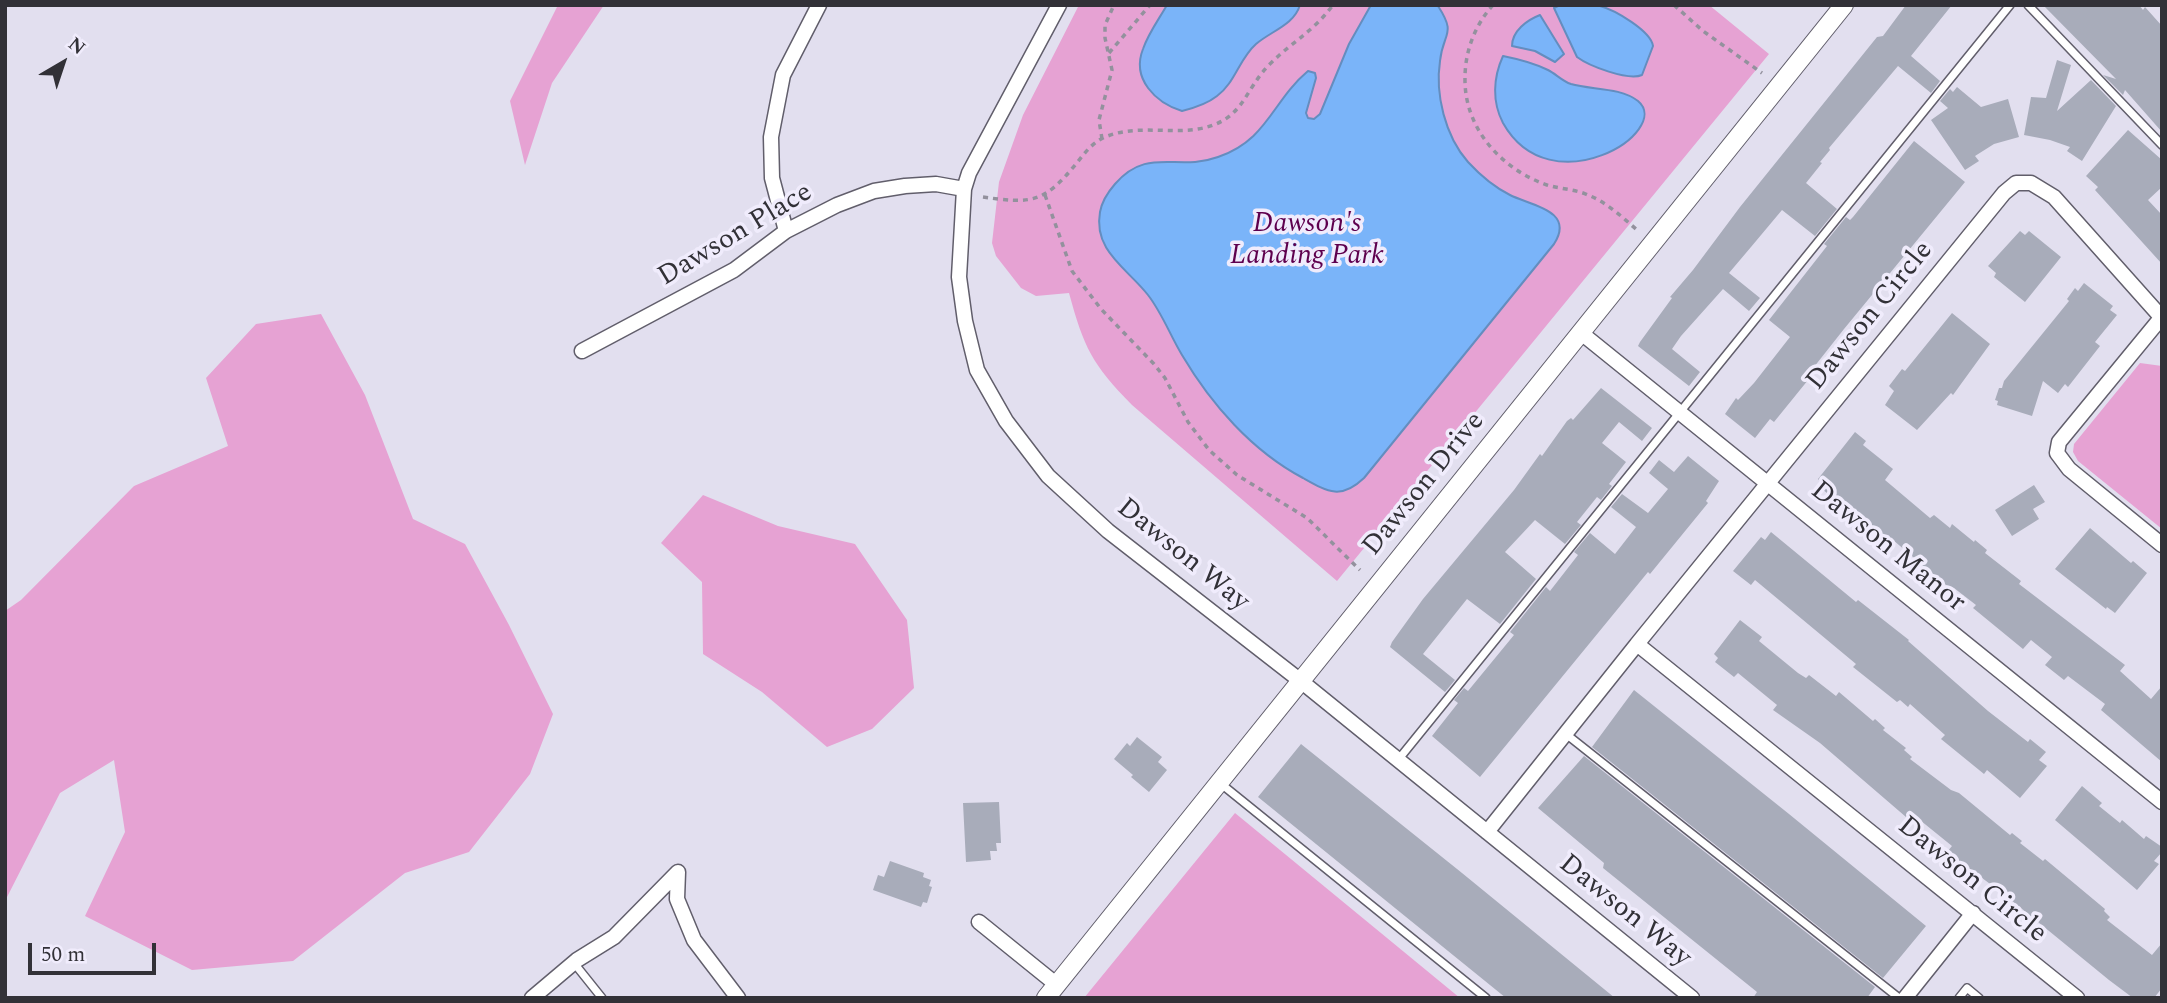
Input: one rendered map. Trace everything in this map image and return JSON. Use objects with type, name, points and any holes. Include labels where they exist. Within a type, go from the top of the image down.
[{"type":"street","points":[[786,231],[772,178],[771,138],[783,75],[819,5]]},
{"type":"street","name":"Dawson Way","points":[[1059,5],[969,173],[964,189],[959,277],[965,321],[977,370],[1006,421],[1048,476],[1108,531],[1302,682],[1692,998]]},
{"type":"street","name":"Dawson Drive","points":[[1052,991],[1844,5]]},
{"type":"street","name":"Dawson Circle","points":[[1487,832],[2004,193],[2016,183],[2031,183],[2054,197],[2162,318]]},
{"type":"street","name":"Dawson Place","points":[[582,351],[734,270],[786,231],[837,205],[874,191],[936,184],[964,189]]},
{"type":"street","points":[[2162,318],[2056,449],[2059,457],[2083,481],[2162,545]]},
{"type":"street","name":"Dawson Manor","points":[[1580,332],[2162,802]]},
{"type":"street","name":"Dawson Circle","points":[[1637,644],[2077,998]]},
{"type":"street","points":[[532,998],[574,963],[614,937],[678,872],[677,899],[694,940],[738,998]]},
{"type":"street","points":[[1905,998],[1973,914]]},
{"type":"street","points":[[979,922],[1052,991]]},
{"type":"lane","points":[[1398,760],[2010,5]]},
{"type":"lane","points":[[2028,5],[2162,145]]},
{"type":"lane","points":[[1566,734],[1899,998]]},
{"type":"lane","points":[[1220,783],[1486,998]]},
{"type":"lane","points":[[574,963],[602,998]]},
{"type":"lane","points":[[1959,998],[1967,988],[1979,998]]},
{"type":"path","points":[[1102,139],[1099,120],[1111,78],[1105,26],[1114,5]]},
{"type":"path","points":[[1110,53],[1150,5]]},
{"type":"path","points":[[983,197],[1018,200],[1045,195],[1062,181],[1089,148],[1102,139],[1130,131],[1199,128],[1222,121],[1241,107],[1270,64],[1312,30],[1333,5]]},
{"type":"path","points":[[1674,5],[1703,31],[1762,73]]},
{"type":"path","points":[[1490,6],[1474,35],[1465,75],[1466,102],[1486,143],[1521,174],[1556,188],[1589,195],[1636,229]]},
{"type":"path","points":[[1045,195],[1072,271],[1101,309],[1160,371],[1188,422],[1209,450],[1237,475],[1307,518],[1360,570]]},
{"type":"green space","points":[[558,5],[604,5],[552,83],[525,165],[510,101]]},
{"type":"green space","name":"Dawson's Landing Park","points":[[1079,5],[1709,5],[1769,54],[1337,581],[1118,391],[1098,366],[1085,342],[1069,293],[1036,296],[1021,288],[996,256],[992,243],[999,182],[1023,115]]},
{"type":"green space","points":[[321,314],[365,395],[413,519],[465,544],[553,714],[530,774],[469,852],[405,873],[293,961],[192,970],[85,916],[125,832],[114,760],[60,793],[5,901],[5,611],[21,600],[134,486],[228,446],[206,378],[256,324]]},
{"type":"green space","points":[[2140,363],[2162,366],[2162,529],[2078,461],[2073,452],[2074,444]]},
{"type":"green space","points":[[703,495],[778,526],[855,544],[907,620],[914,688],[872,729],[827,747],[762,692],[703,654],[702,582],[661,543]]},
{"type":"green space","points":[[1235,813],[1460,998],[1084,998]]},
{"type":"water","points":[[1167,5],[1300,5],[1293,18],[1250,50],[1223,91],[1205,103],[1182,111],[1155,96],[1143,80],[1140,70],[1145,43]]},
{"type":"water","points":[[1371,5],[1438,6],[1448,28],[1440,61],[1439,87],[1453,140],[1468,162],[1482,176],[1510,195],[1555,216],[1559,223],[1559,233],[1554,244],[1364,478],[1348,489],[1334,492],[1284,467],[1234,425],[1193,373],[1153,302],[1107,248],[1099,226],[1100,212],[1115,184],[1139,166],[1203,161],[1235,150],[1259,130],[1308,71],[1315,73],[1316,78],[1306,113],[1308,118],[1314,119],[1320,114],[1349,44]]},
{"type":"water","points":[[1560,5],[1600,6],[1623,16],[1639,28],[1651,40],[1653,46],[1642,75],[1618,74],[1577,57],[1554,8]]},
{"type":"water","points":[[1540,15],[1564,54],[1555,62],[1535,51],[1512,46],[1521,27]]},
{"type":"water","points":[[1503,56],[1543,68],[1571,84],[1631,96],[1638,101],[1645,114],[1639,129],[1624,144],[1602,155],[1576,161],[1549,160],[1524,148],[1503,123],[1497,107],[1496,81]]},
{"type":"building","points":[[1906,5],[1952,5],[1911,56],[1940,81],[1931,93],[1898,66],[1829,148],[1820,162],[1822,163],[1806,183],[1837,209],[1815,236],[1782,210],[1729,273],[1760,298],[1749,311],[1723,289],[1681,336],[1672,349],[1700,372],[1689,386],[1638,346],[1640,342],[1672,298],[1670,297],[1740,207]]},
{"type":"building","points":[[2043,5],[2139,5],[2143,10],[2145,7],[2162,26],[2162,132],[2125,90],[2123,95],[2103,75],[2116,79]]},
{"type":"building","points":[[2057,60],[2071,65],[2057,111],[2091,80],[2116,106],[2082,161],[2067,151],[2070,147],[2024,135],[2031,97],[2046,98]]},
{"type":"building","points":[[1957,87],[1981,107],[2008,99],[2019,137],[1994,144],[1975,156],[1979,161],[1965,170],[1931,120],[1948,108],[1940,101],[1950,89],[1953,92]]},
{"type":"building","points":[[2128,130],[2162,160],[2162,187],[2148,200],[2162,215],[2162,264],[2095,190],[2098,187],[2086,176]]},
{"type":"building","points":[[1914,141],[1965,182],[1844,329],[1814,367],[1817,369],[1774,422],[1770,419],[1755,438],[1725,414],[1736,398],[1738,400],[1754,383],[1790,337],[1769,320],[1827,246],[1824,244],[1846,217],[1850,220],[1853,217]]},
{"type":"building","points":[[2020,231],[2025,235],[2029,231],[2061,257],[2025,302],[1994,277],[1996,273],[1988,266]]},
{"type":"building","points":[[2084,283],[2113,306],[2110,310],[2117,315],[2095,342],[2100,346],[2068,387],[2065,384],[2058,393],[2043,381],[2032,416],[1997,405],[1998,401],[1995,400],[1999,388],[2002,388],[2004,381],[2069,301],[2067,299],[2075,288],[2078,291]]},
{"type":"building","points":[[1952,313],[1990,344],[1953,395],[1951,393],[1917,430],[1885,405],[1894,391],[1889,386],[1902,369],[1905,371]]},
{"type":"building","points":[[1601,388],[1652,428],[1642,441],[1619,422],[1602,443],[1626,462],[1609,484],[1612,486],[1601,500],[1597,497],[1577,522],[1581,525],[1565,544],[1535,520],[1505,552],[1536,579],[1500,624],[1467,599],[1423,654],[1455,680],[1445,692],[1390,647],[1392,642],[1423,599],[1514,490],[1540,454],[1542,456],[1567,421],[1571,418],[1573,420]]},
{"type":"building","points":[[1855,432],[1866,441],[1863,445],[1893,469],[1885,480],[1930,518],[1934,515],[1950,528],[1952,524],[1974,542],[1975,540],[1987,550],[1985,553],[2021,581],[2019,584],[2125,665],[2120,671],[2151,699],[2162,686],[2162,762],[2101,710],[2105,704],[2068,676],[2064,680],[2045,665],[2052,657],[2031,640],[2023,649],[1973,608],[1976,605],[1954,588],[1952,590],[1893,540],[1891,543],[1856,510],[1853,514],[1822,489],[1825,486],[1818,479]]},
{"type":"building","points":[[1688,456],[1719,481],[1706,501],[1708,503],[1480,777],[1432,736],[1458,703],[1454,700],[1464,688],[1468,691],[1514,635],[1510,632],[1546,587],[1550,591],[1578,555],[1574,552],[1590,533],[1615,554],[1636,527],[1611,507],[1622,494],[1648,513],[1668,489],[1649,473],[1659,460],[1674,472]]},
{"type":"building","points":[[2034,485],[2045,502],[2033,509],[2039,519],[2012,536],[1995,510]]},
{"type":"building","points":[[2090,528],[2147,573],[2115,613],[2055,569]]},
{"type":"building","points":[[1771,532],[1856,602],[1858,600],[1909,640],[1988,711],[2028,742],[2030,739],[2046,752],[2039,760],[2047,766],[2020,798],[1987,770],[1984,774],[1941,739],[1945,735],[1910,704],[1908,707],[1900,700],[1897,702],[1853,667],[1856,664],[1755,580],[1751,585],[1733,571],[1761,537],[1765,540]]},
{"type":"building","points":[[1740,620],[1762,637],[1759,641],[1798,673],[1806,678],[1809,675],[1836,696],[1839,692],[1873,721],[1875,719],[1885,728],[1883,730],[1906,748],[1904,750],[1912,757],[1910,759],[1959,793],[2010,835],[2012,833],[2043,861],[2045,859],[2105,909],[2110,917],[2107,920],[2152,955],[2162,943],[2162,988],[2154,998],[2133,998],[2109,980],[2005,895],[1947,852],[1952,846],[1910,812],[1906,817],[1820,743],[1773,710],[1777,705],[1738,673],[1734,677],[1715,662],[1718,658],[1714,654]]},
{"type":"building","points":[[1634,690],[1926,926],[1883,978],[1592,747]]},
{"type":"building","points":[[1137,737],[1162,757],[1158,762],[1167,770],[1149,792],[1114,759],[1127,743],[1130,746]]},
{"type":"building","points":[[1301,744],[1615,998],[1506,998],[1258,797]]},
{"type":"building","points":[[1584,756],[1875,987],[1867,998],[1753,998],[1757,992],[1603,868],[1604,863],[1538,808]]},
{"type":"building","points":[[2082,786],[2102,803],[2099,806],[2120,823],[2122,820],[2144,839],[2146,836],[2162,847],[2162,852],[2154,861],[2159,864],[2137,890],[2055,820]]},
{"type":"building","points":[[999,802],[1001,843],[996,843],[997,851],[990,851],[991,860],[966,862],[963,803]]},
{"type":"building","points":[[890,861],[924,873],[923,877],[931,880],[929,886],[932,887],[927,903],[923,902],[921,907],[873,890],[878,875],[884,877]]}]
